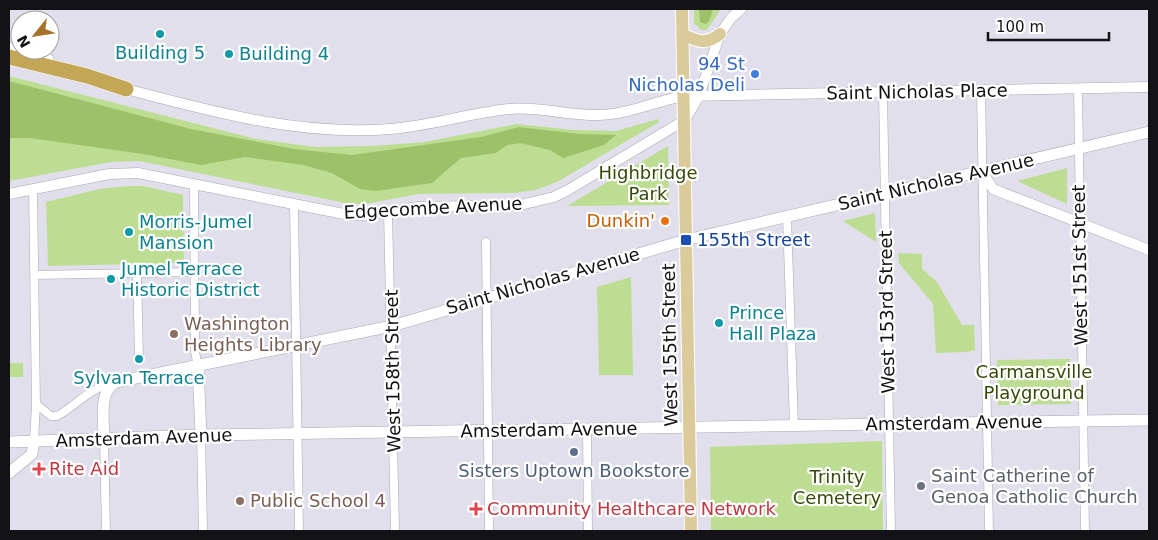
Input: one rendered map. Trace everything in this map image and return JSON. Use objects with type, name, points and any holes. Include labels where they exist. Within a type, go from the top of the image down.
[{"type":"highway","points":[[9,57],[87,76],[126,89]]},
{"type":"highway","points":[[9,66],[85,84],[126,89]]},
{"type":"main road","name":"West 155th Street","points":[[681,11],[685,120],[691,531]]},
{"type":"main road","points":[[682,34],[700,42],[713,40],[720,34]]},
{"type":"main road","points":[[9,48],[90,72],[126,89]]},
{"type":"main road","name":"Saint Nicholas Avenue","points":[[116,382],[392,326],[686,240],[1149,132]]},
{"type":"main road","points":[[198,366],[201,435]]},
{"type":"main road","points":[[104,438],[105,394],[110,386],[116,382]]},
{"type":"main road","name":"Amsterdam Avenue","points":[[9,442],[201,435],[689,429],[1149,420]]},
{"type":"main road","points":[[9,473],[32,454],[34,441]]},
{"type":"street","name":"Edgecombe Avenue","points":[[9,194],[109,174],[138,173],[350,215],[418,207],[520,204],[554,197],[685,120],[699,96],[720,34],[731,18],[741,9]]},
{"type":"street","name":"Saint Nicholas Place","points":[[126,89],[264,123],[307,129],[350,131],[419,126],[513,108],[598,115],[613,114],[684,96],[1149,87]]},
{"type":"street","name":"West 151st Street","points":[[1078,89],[1085,531]]},
{"type":"street","points":[[981,90],[989,531]]},
{"type":"street","name":"West 153rd Street","points":[[883,92],[891,531]]},
{"type":"street","points":[[982,171],[994,189],[1149,250]]},
{"type":"street","points":[[194,184],[195,352],[198,366]]},
{"type":"street","points":[[34,189],[36,404],[34,441]]},
{"type":"street","points":[[294,205],[298,531]]},
{"type":"street","name":"West 158th Street","points":[[388,212],[395,531]]},
{"type":"street","points":[[787,217],[794,426]]},
{"type":"street","points":[[486,242],[488,297],[486,431],[489,531]]},
{"type":"street","points":[[35,275],[194,272]]},
{"type":"street","points":[[137,273],[139,356]]},
{"type":"street","name":"Saint Nicholas Avenue","points":[[36,404],[54,417],[89,392],[103,385],[116,382]]},
{"type":"street","points":[[587,430],[588,531]]},
{"type":"street","points":[[201,435],[203,531]]},
{"type":"street","points":[[104,438],[106,531]]},
{"type":"green space","points":[[694,9],[721,9],[707,30],[701,30],[694,23]]},
{"type":"green space","points":[[699,9],[713,9],[710,19],[706,24],[700,22]]},
{"type":"green space","name":"Highbridge Park","points":[[9,76],[256,139],[315,147],[372,146],[425,142],[516,124],[574,130],[616,131],[658,119],[659,122],[557,182],[536,190],[514,193],[418,194],[366,204],[350,204],[139,161],[111,162],[9,181]]},
{"type":"green space","points":[[9,81],[191,129],[294,149],[352,155],[481,137],[519,127],[581,134],[616,135],[604,145],[563,158],[550,150],[520,143],[507,145],[496,153],[461,158],[432,183],[376,191],[360,189],[332,173],[303,165],[245,157],[201,165],[143,154],[30,138],[9,138]]},
{"type":"green space","name":"Highbridge Park","points":[[668,146],[669,205],[567,206]]},
{"type":"green space","points":[[1067,168],[1067,204],[1017,181]]},
{"type":"green space","points":[[144,186],[183,195],[184,263],[48,266],[46,202],[99,189]]},
{"type":"green space","points":[[875,213],[876,242],[843,221]]},
{"type":"green space","points":[[898,253],[922,254],[922,269],[937,282],[962,325],[974,325],[975,350],[936,353],[933,304],[899,263]]},
{"type":"green space","points":[[631,277],[633,375],[599,375],[597,287]]},
{"type":"green space","name":"Carmansville Playground","points":[[1070,359],[1071,404],[998,405],[997,360]]},
{"type":"green space","points":[[9,363],[23,363],[23,377],[9,377]]},
{"type":"green space","name":"Trinity Cemetery","points":[[882,441],[883,531],[711,531],[710,447]]},
{"type":"place","name":"Building 5","points":[[160,34]]},
{"type":"place","name":"Building 4","points":[[229,54]]},
{"type":"place","name":"94 St Nicholas Deli","points":[[755,74]]},
{"type":"place","name":"Dunkin'","points":[[665,221]]},
{"type":"place","name":"Morris-Jumel Mansion","points":[[129,232]]},
{"type":"place","name":"155th Street","points":[[686,240]]},
{"type":"place","name":"Jumel Terrace Historic District","points":[[111,279]]},
{"type":"place","name":"Prince Hall Plaza","points":[[719,323]]},
{"type":"place","name":"Washington Heights Library","points":[[174,334]]},
{"type":"place","name":"Sylvan Terrace","points":[[139,359]]},
{"type":"place","name":"Sisters Uptown Bookstore","points":[[574,452]]},
{"type":"place","name":"Rite Aid","points":[[39,469]]},
{"type":"place","name":"Saint Catherine of Genoa Catholic Church","points":[[921,486]]},
{"type":"place","name":"Public School 4","points":[[240,501]]},
{"type":"place","name":"Community Healthcare Network","points":[[476,509]]}]
